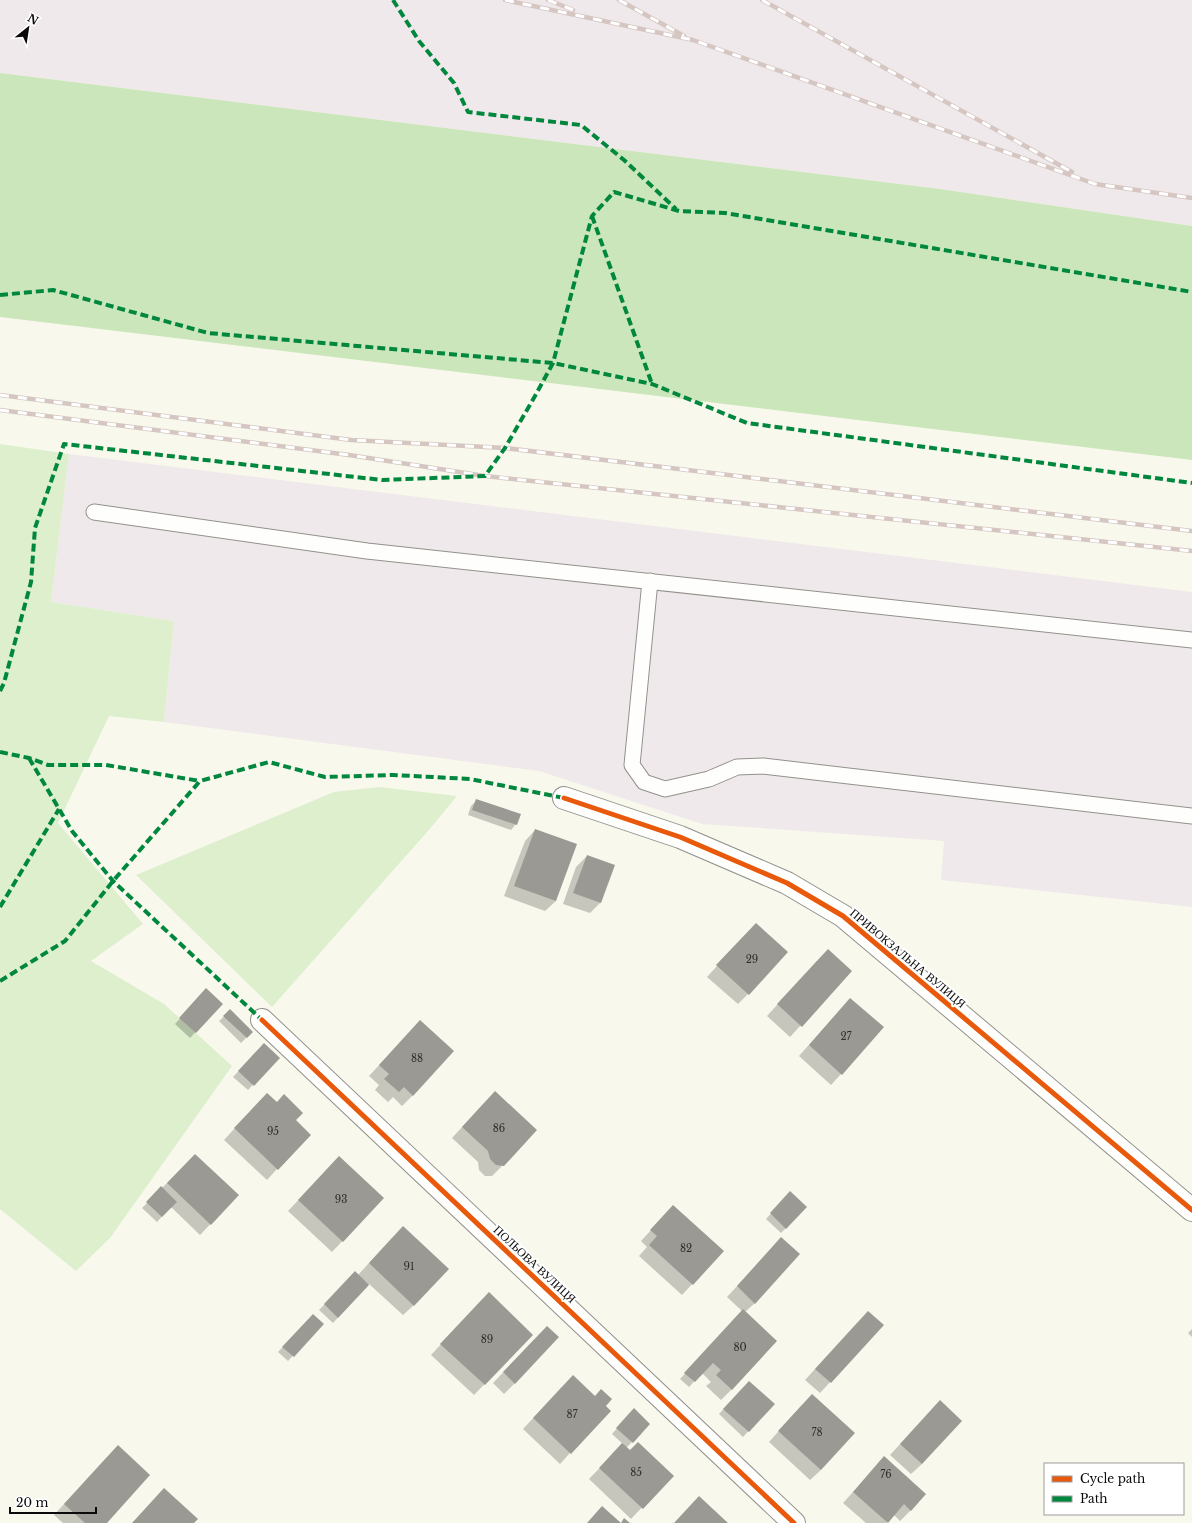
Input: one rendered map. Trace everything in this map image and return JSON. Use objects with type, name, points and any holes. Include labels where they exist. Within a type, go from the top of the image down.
[{"type":"street","name":"ПРИВОКЗАЛЬНА ВУЛИЦЯ","points":[[564,798],[680,837],[787,883],[843,916],[1192,1210]]},
{"type":"street","name":"ПОЛЬОВА ВУЛИЦЯ","points":[[262,1020],[794,1523]]},
{"type":"lane","points":[[94,512],[367,551],[1192,640]]},
{"type":"lane","points":[[650,581],[632,765],[644,782],[665,789],[709,779],[737,767],[763,766],[1192,816]]},
{"type":"shaded area","points":[[0,0],[1192,0],[1192,226],[940,189],[0,73]]},
{"type":"shaded area","points":[[69,454],[1192,592],[1192,907],[941,880],[944,841],[702,824],[539,771],[164,722],[174,621],[51,602]]},
{"type":"green space","points":[[0,73],[940,189],[1192,226],[1192,460],[0,317]]},
{"type":"green space","points":[[0,444],[69,454],[51,602],[174,621],[164,722],[109,716],[58,823],[143,924],[91,961],[164,1004],[232,1066],[110,1238],[76,1271],[0,1209]]},
{"type":"green space","points":[[379,787],[457,796],[428,831],[272,1007],[136,875],[334,792]]},
{"type":"building","points":[[476,799],[521,814],[517,825],[472,810]]},
{"type":"building","points":[[535,829],[577,844],[556,901],[514,886]]},
{"type":"building","points":[[587,855],[615,865],[601,903],[573,893]]},
{"type":"building","points":[[756,923],[788,952],[749,995],[716,965]]},
{"type":"building","points":[[828,949],[852,971],[802,1027],[777,1004]]},
{"type":"building","points":[[206,988],[223,1004],[196,1033],[179,1018]]},
{"type":"building","points":[[850,998],[884,1027],[842,1075],[809,1045]]},
{"type":"building","points":[[230,1009],[253,1032],[247,1038],[223,1016]]},
{"type":"building","points":[[420,1020],[454,1051],[413,1096],[404,1087],[399,1092],[384,1079],[389,1074],[379,1065]]},
{"type":"building","points":[[264,1043],[280,1058],[254,1086],[238,1071]]},
{"type":"building","points":[[495,1091],[537,1130],[504,1166],[496,1165],[490,1159],[488,1151],[462,1127]]},
{"type":"building","points":[[267,1093],[277,1102],[284,1094],[303,1113],[296,1120],[311,1135],[278,1170],[234,1128]]},
{"type":"building","points":[[195,1154],[239,1195],[211,1225],[167,1183]]},
{"type":"building","points":[[339,1156],[384,1198],[343,1242],[298,1200]]},
{"type":"building","points":[[161,1186],[177,1202],[162,1217],[146,1202]]},
{"type":"building","points":[[790,1191],[807,1207],[786,1229],[770,1213]]},
{"type":"building","points":[[673,1205],[724,1251],[693,1285],[649,1245],[657,1236],[650,1230]]},
{"type":"building","points":[[403,1226],[449,1269],[414,1306],[369,1263]]},
{"type":"building","points":[[781,1237],[800,1254],[755,1304],[737,1286]]},
{"type":"building","points":[[355,1271],[369,1285],[338,1318],[324,1304]]},
{"type":"building","points":[[489,1292],[533,1335],[485,1385],[440,1344]]},
{"type":"building","points":[[743,1309],[777,1341],[732,1390],[716,1375],[721,1370],[713,1363],[695,1382],[684,1373]]},
{"type":"building","points":[[868,1311],[884,1325],[831,1383],[815,1369]]},
{"type":"building","points":[[313,1314],[324,1324],[294,1357],[282,1347]]},
{"type":"building","points":[[547,1326],[559,1337],[515,1384],[503,1372]]},
{"type":"building","points":[[573,1375],[595,1396],[601,1389],[612,1399],[606,1406],[611,1411],[571,1454],[533,1418]]},
{"type":"building","points":[[749,1381],[775,1404],[749,1432],[723,1409]]},
{"type":"building","points":[[812,1394],[855,1433],[821,1470],[778,1431]]},
{"type":"building","points":[[940,1400],[962,1421],[922,1464],[900,1444]]},
{"type":"building","points":[[634,1408],[650,1424],[633,1443],[616,1428]]},
{"type":"building","points":[[638,1442],[674,1476],[643,1509],[599,1468],[622,1443],[630,1450]]},
{"type":"building","points":[[118,1445],[150,1475],[107,1523],[85,1523],[64,1504]]},
{"type":"building","points":[[884,1456],[926,1494],[911,1511],[904,1504],[888,1523],[853,1492]]},
{"type":"building","points":[[164,1488],[198,1519],[194,1523],[132,1523]]},
{"type":"building","points":[[699,1496],[728,1523],[674,1523]]},
{"type":"building","points":[[602,1506],[621,1523],[587,1523]]},
{"type":"building","points":[[624,1518],[630,1523],[621,1523]]},
{"type":"railway","points":[[505,0],[693,40],[1095,184],[1192,198]]},
{"type":"railway","points":[[548,0],[573,10]]},
{"type":"railway","points":[[619,0],[684,36]]},
{"type":"railway","points":[[762,0],[1072,172]]},
{"type":"railway","points":[[0,395],[351,440],[505,448],[1192,531]]},
{"type":"railway","points":[[0,410],[349,455],[485,476],[1192,551]]},
{"type":"marked path","points":[[393,0],[419,41],[454,83],[468,112],[581,125],[624,160],[676,209]]},
{"type":"marked path","points":[[0,691],[4,683],[31,582],[35,528],[64,444],[382,480],[485,476],[505,448],[553,363],[592,216],[614,192],[679,211],[725,213],[1192,292]]},
{"type":"marked path","points":[[592,216],[652,384]]},
{"type":"marked path","points":[[0,295],[53,290],[208,333],[553,363],[652,384],[747,423],[1192,483]]},
{"type":"marked path","points":[[0,752],[29,758],[48,765],[106,765],[200,781]]},
{"type":"marked path","points":[[29,758],[72,831],[113,881],[262,1020]]},
{"type":"marked path","points":[[0,981],[65,941],[113,881],[200,781],[269,762],[325,777],[393,775],[470,779],[564,798]]},
{"type":"marked path","points":[[0,907],[59,809]]},
{"type":"cycle path","points":[[564,798],[680,837],[787,883],[843,916],[1192,1210]]},
{"type":"cycle path","points":[[262,1020],[794,1523]]}]
